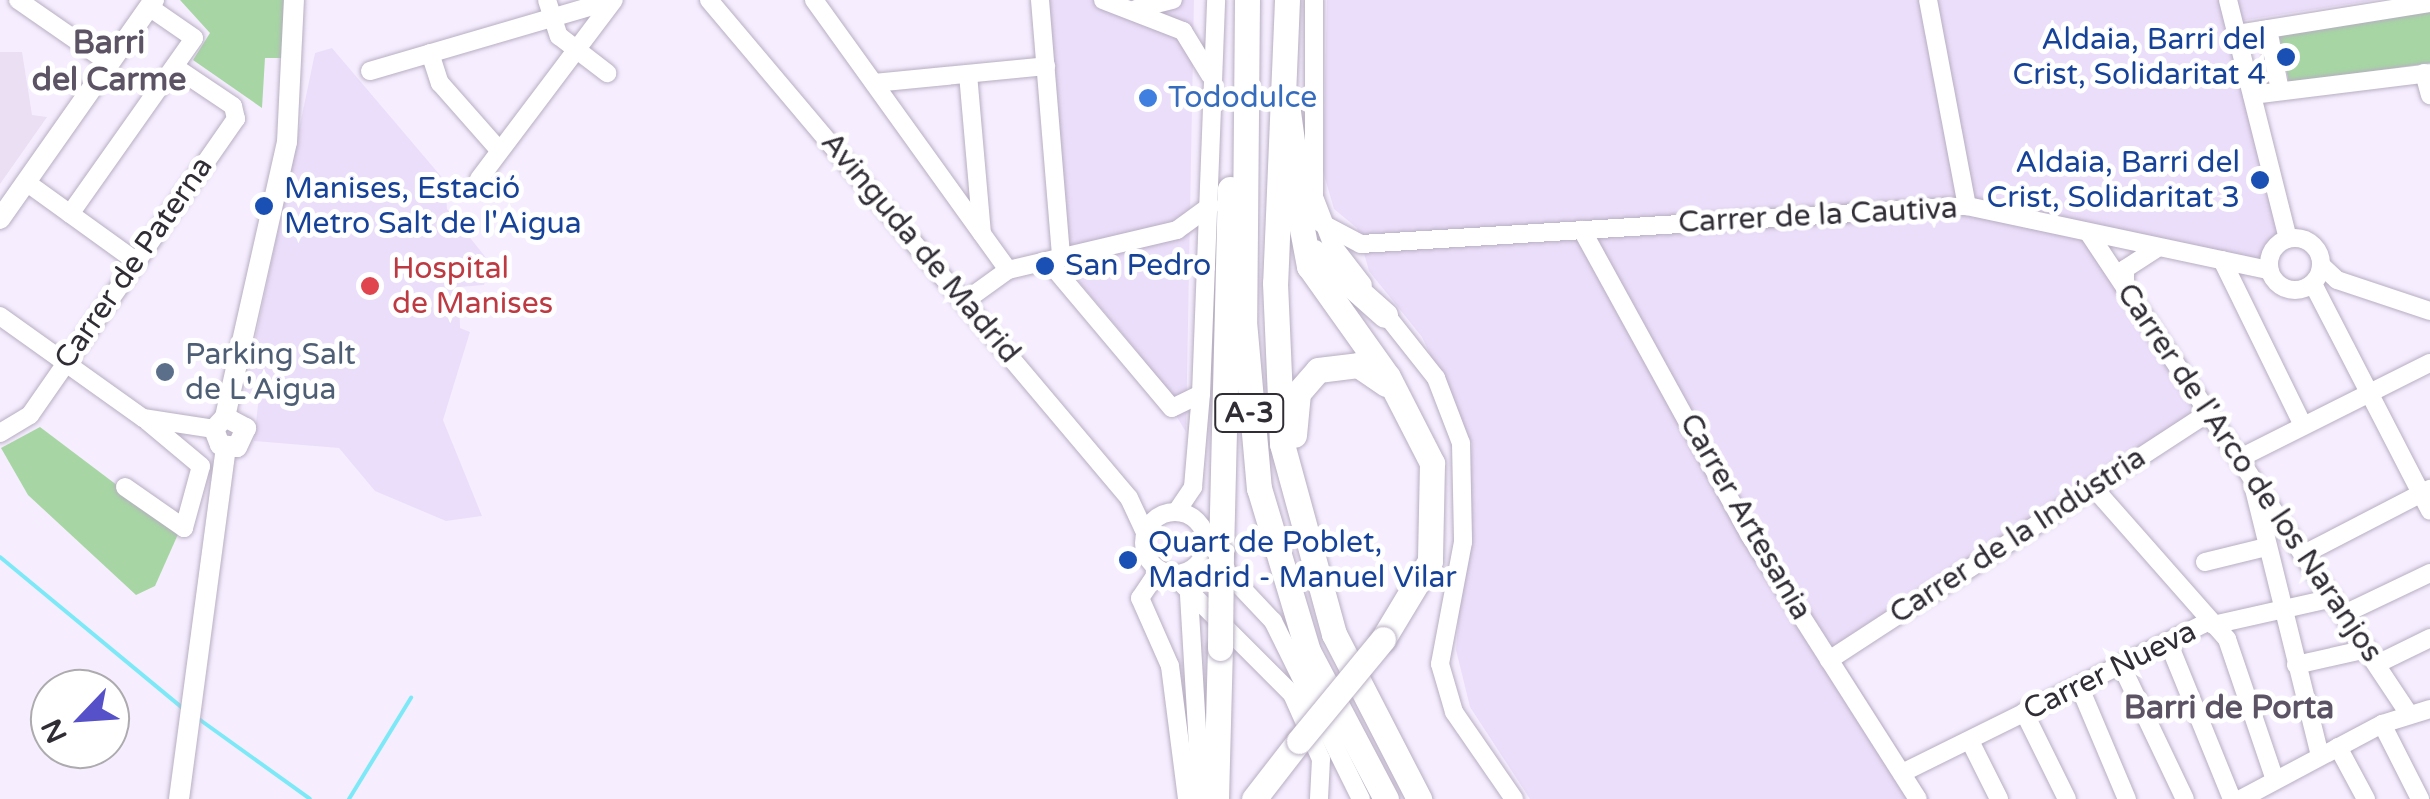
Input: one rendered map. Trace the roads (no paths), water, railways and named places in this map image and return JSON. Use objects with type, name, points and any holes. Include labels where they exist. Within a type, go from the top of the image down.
[{"type":"highway","points":[[1216,799],[1220,648],[1213,551],[1245,0]]},
{"type":"highway","name":"A-3","points":[[1245,0],[1244,321],[1260,488],[1308,650],[1386,799]]},
{"type":"highway","name":"A-3","points":[[1287,0],[1275,339],[1290,474],[1340,648],[1420,799]]},
{"type":"highway","points":[[1285,94],[1315,254],[1385,314]]},
{"type":"highway","points":[[1254,799],[1383,639],[1424,578],[1437,525],[1432,462],[1396,392],[1310,266],[1291,183],[1293,121]]},
{"type":"highway","points":[[1290,474],[1294,408],[1318,370],[1358,365],[1396,392]]},
{"type":"highway","points":[[1262,799],[1294,748]]},
{"type":"main road","points":[[180,799],[226,448],[220,423],[287,142],[294,0]]},
{"type":"main road","points":[[0,219],[151,4]]},
{"type":"main road","points":[[220,423],[240,420],[246,434],[226,448]]},
{"type":"street","points":[[370,71],[550,9],[613,0]]},
{"type":"street","points":[[479,179],[613,0]]},
{"type":"street","name":"Avinguda de Madrid","points":[[709,0],[1129,498],[1145,532]]},
{"type":"street","points":[[814,0],[1008,270]]},
{"type":"street","points":[[1040,0],[1054,259],[1172,408],[1201,394]]},
{"type":"street","points":[[1111,5],[1173,0]]},
{"type":"street","points":[[1216,0],[1210,244],[1193,487],[1169,514],[1145,532],[1145,554],[1292,694],[1320,758],[1319,799]]},
{"type":"street","points":[[1314,0],[1311,166],[1321,223],[1358,280],[1436,378],[1460,443],[1463,542],[1440,664],[1454,712],[1514,799]]},
{"type":"street","points":[[1928,0],[1968,206]]},
{"type":"street","points":[[2228,0],[2288,238]]},
{"type":"street","points":[[26,2],[109,63]]},
{"type":"street","points":[[2237,34],[2420,2]]},
{"type":"street","points":[[70,214],[194,38],[151,4]]},
{"type":"street","points":[[1111,5],[1183,31],[1213,83]]},
{"type":"street","points":[[550,9],[576,50],[608,73]]},
{"type":"street","points":[[2268,29],[2280,91]]},
{"type":"street","points":[[430,53],[440,83],[499,150]]},
{"type":"street","points":[[874,83],[1046,66]]},
{"type":"street","name":"Carrer de Paterna","points":[[0,433],[30,415],[236,112],[176,67]]},
{"type":"street","points":[[2252,95],[2427,73],[2430,96]]},
{"type":"street","points":[[968,74],[982,234]]},
{"type":"street","points":[[26,182],[137,262]]},
{"type":"street","points":[[966,301],[1008,270],[1177,230],[1210,206]]},
{"type":"street","name":"Carrer de la Cautiva","points":[[1361,244],[1968,206],[2269,270]]},
{"type":"street","points":[[1321,223],[1361,244],[1358,280]]},
{"type":"street","name":"Carrer Artesania","points":[[1582,230],[1829,660],[1918,799]]},
{"type":"street","name":"Carrer de l'Arco de los Naranjos","points":[[2088,232],[2409,714]]},
{"type":"street","points":[[2288,238],[2272,250],[2269,270],[2287,289],[2317,275],[2430,311]]},
{"type":"street","points":[[2288,238],[2312,244],[2326,304],[2426,491],[2430,512]]},
{"type":"street","points":[[2126,289],[2126,269],[2159,247]]},
{"type":"street","points":[[2222,260],[2303,425]]},
{"type":"street","points":[[0,316],[143,418],[201,466],[184,528],[125,487]]},
{"type":"street","points":[[2240,458],[2369,390],[2430,363]]},
{"type":"street","name":"Carrer de la Indústria","points":[[1829,660],[2208,413]]},
{"type":"street","points":[[143,418],[220,423]]},
{"type":"street","points":[[2250,474],[2320,756]]},
{"type":"street","points":[[2093,486],[2232,649],[2274,788]]},
{"type":"street","points":[[2304,554],[2426,491]]},
{"type":"street","name":"Avinguda de Madrid","points":[[1129,498],[1169,514]]},
{"type":"street","points":[[1169,514],[1200,522],[1213,551],[1272,621],[1361,799]]},
{"type":"street","points":[[2262,526],[2282,521]]},
{"type":"street","points":[[2205,562],[2266,547]]},
{"type":"street","points":[[1187,799],[1170,666],[1140,598],[1166,573],[1213,551]]},
{"type":"street","points":[[2344,614],[2430,573]]},
{"type":"street","points":[[1189,594],[1200,799]]},
{"type":"street","name":"Carrer Nueva","points":[[1902,773],[2212,623],[2333,598]]},
{"type":"street","points":[[2296,665],[2372,656],[2430,638]]},
{"type":"street","points":[[2169,644],[2232,799]]},
{"type":"street","points":[[2122,668],[2185,799]]},
{"type":"street","points":[[2080,688],[2127,799]]},
{"type":"street","points":[[2241,799],[2274,788],[2320,756],[2382,724],[2430,709]]},
{"type":"street","points":[[2024,712],[2067,799]]},
{"type":"street","points":[[2382,724],[2420,799]]},
{"type":"street","points":[[1970,741],[1999,799]]},
{"type":"street","points":[[2338,747],[2366,799]]},
{"type":"waterway","points":[[0,557],[184,709]]},
{"type":"waterway","points":[[349,799],[411,698]]},
{"type":"waterway","points":[[196,717],[310,799]]},
{"type":"place","name":"Aldaia, Barri del Crist, Solidaritat 4","points":[[2286,57]]},
{"type":"place","name":"Tododulce","points":[[1148,98]]},
{"type":"place","name":"Aldaia, Barri del Crist, Solidaritat 3","points":[[2260,180]]},
{"type":"place","name":"Manises, Estació Metro Salt de l'Aigua","points":[[264,206]]},
{"type":"place","name":"San Pedro","points":[[1045,266]]},
{"type":"place","name":"Hospital de Manises","points":[[370,286]]},
{"type":"place","name":"Parking Salt de L'Aigua","points":[[165,372]]},
{"type":"place","name":"Quart de Poblet, Madrid - Manuel Vilar","points":[[1128,560]]},
{"type":"district","name":"Barri del Carme","points":[[109,62]]},
{"type":"district","name":"Barri de Porta","points":[[2229,708]]}]
